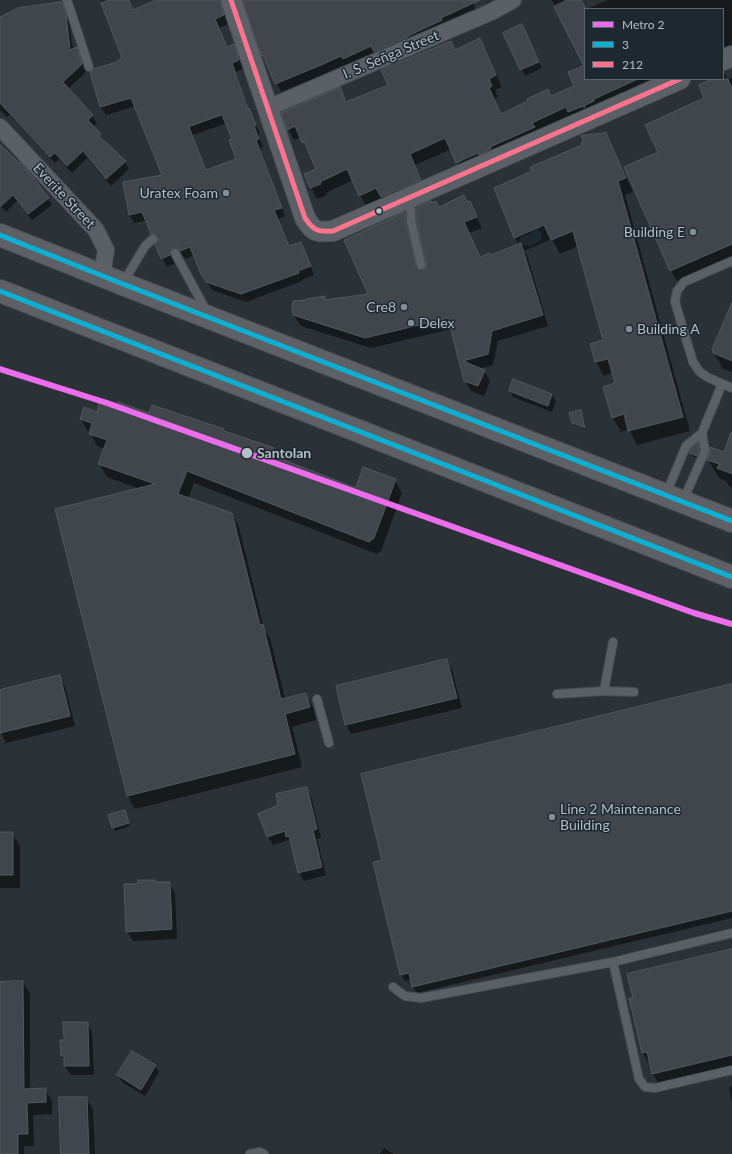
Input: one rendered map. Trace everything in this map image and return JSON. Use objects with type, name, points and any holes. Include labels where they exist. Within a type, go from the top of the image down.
[{"type":"main road","points":[[0,235],[732,521]]},
{"type":"main road","points":[[0,291],[732,577]]},
{"type":"street","points":[[231,0],[305,218],[310,227],[318,232],[333,231],[678,80]]},
{"type":"street","name":"I. S. Señga Street","points":[[268,108],[490,12],[514,0]]},
{"type":"street","name":"Everite Street","points":[[0,127],[96,230],[106,250],[102,275]]},
{"type":"lane","points":[[67,0],[89,68]]},
{"type":"lane","points":[[406,199],[411,207],[411,221],[421,264]]},
{"type":"lane","points":[[123,284],[145,246],[153,239]]},
{"type":"lane","points":[[175,253],[190,284],[210,318]]},
{"type":"lane","points":[[732,261],[684,282],[677,291],[675,302],[693,362],[698,372],[707,378],[732,388]]},
{"type":"lane","points":[[674,498],[686,446],[702,433],[722,384]]},
{"type":"lane","points":[[674,498],[705,451],[702,433]]},
{"type":"lane","points":[[604,690],[613,642]]},
{"type":"lane","points":[[557,694],[604,690],[634,692]]},
{"type":"lane","points":[[316,699],[330,744]]},
{"type":"lane","points":[[393,987],[405,996],[421,998],[613,962],[732,933]]},
{"type":"lane","points":[[613,962],[639,1079],[645,1087],[655,1088],[732,1070]]},
{"type":"lane","points":[[250,1154],[260,1152],[264,1154]]},
{"type":"water","points":[[537,229],[541,233],[542,238],[537,243],[529,246],[519,244],[519,239],[522,236]]},
{"type":"building","points":[[109,0],[129,0],[133,10],[156,0],[220,0],[224,15],[215,19],[227,47],[234,44],[239,60],[232,63],[248,109],[249,108],[256,125],[254,126],[259,139],[256,140],[282,208],[274,210],[289,246],[301,242],[311,266],[298,271],[299,273],[241,294],[206,282],[201,274],[190,247],[180,251],[178,248],[173,248],[170,250],[170,255],[161,259],[155,244],[158,241],[158,238],[155,234],[151,234],[142,212],[129,215],[123,182],[162,175],[131,98],[100,107],[90,72],[94,69],[117,62],[122,58],[101,3]],"holes":[[[222,115],[232,139],[229,140],[236,159],[206,170],[189,127]]]},
{"type":"building","points":[[243,0],[480,0],[441,18],[442,20],[408,37],[374,52],[371,46],[343,59],[341,56],[275,84],[263,55],[262,56]]},
{"type":"building","points":[[567,0],[581,0],[585,7],[584,66],[554,7]]},
{"type":"building","points":[[62,2],[66,13],[70,50],[77,47],[82,64],[63,82],[93,115],[88,120],[101,134],[99,136],[126,161],[106,179],[83,151],[67,166],[55,153],[50,157],[0,103],[0,17],[18,8]]},
{"type":"building","points":[[522,24],[539,62],[520,70],[503,33]]},
{"type":"building","points":[[480,38],[496,75],[489,79],[492,86],[489,88],[501,114],[528,101],[527,99],[548,89],[551,96],[574,86],[568,72],[584,66],[584,80],[636,80],[594,99],[594,101],[585,105],[584,108],[583,106],[568,112],[566,107],[532,123],[535,127],[490,147],[491,149],[479,155],[478,153],[456,163],[445,138],[410,154],[421,180],[381,197],[376,188],[359,196],[347,169],[320,182],[321,184],[310,188],[304,174],[316,169],[295,126],[287,130],[281,113],[340,87],[346,102],[388,85],[381,70],[451,41],[455,50]]},
{"type":"building","points":[[728,79],[732,89],[732,244],[670,271],[624,167],[658,152],[645,125],[704,98],[699,85],[711,80]]},
{"type":"building","points":[[606,133],[626,178],[618,181],[683,417],[628,431],[624,414],[612,418],[603,387],[615,383],[608,359],[595,362],[590,344],[603,340],[573,231],[551,240],[544,225],[514,238],[494,188],[532,171],[530,167],[582,145],[581,143],[584,142],[581,136]]},
{"type":"building","points":[[0,144],[19,163],[20,162],[49,198],[28,214],[13,195],[0,207]]},
{"type":"building","points":[[464,195],[467,202],[470,201],[477,217],[464,222],[480,257],[490,253],[491,255],[521,243],[543,315],[492,331],[488,354],[463,361],[485,370],[478,386],[464,381],[448,318],[365,338],[293,315],[293,301],[325,296],[325,300],[368,294],[344,240],[405,212],[416,266],[419,270],[424,269],[426,264],[415,207],[431,201],[432,203],[436,201],[439,207]]},
{"type":"building","points":[[732,303],[732,361],[713,353],[712,350]]},
{"type":"building","points":[[513,379],[552,394],[548,406],[509,391]]},
{"type":"building","points":[[100,401],[116,408],[118,402],[149,413],[152,405],[224,429],[224,431],[274,448],[271,455],[356,488],[363,467],[396,479],[374,538],[369,542],[187,471],[178,494],[232,513],[260,625],[263,624],[281,699],[306,693],[310,707],[285,714],[295,754],[127,796],[55,509],[155,484],[98,464],[107,440],[89,434],[92,423],[80,419],[84,407],[97,412]]},
{"type":"building","points":[[581,410],[585,428],[572,423],[569,413]]},
{"type":"building","points":[[731,433],[732,474],[717,468],[719,464],[707,460],[710,453],[710,447],[724,452]]},
{"type":"building","points":[[698,443],[699,450],[697,456],[689,453],[691,449]]},
{"type":"building","points":[[447,659],[457,698],[345,725],[336,686]]},
{"type":"building","points":[[60,675],[70,716],[0,733],[0,690]]},
{"type":"building","name":"Line 2 Maintenance Building","points":[[732,684],[732,911],[412,987],[409,973],[400,975],[373,862],[382,860],[361,774]]},
{"type":"building","points":[[307,787],[317,829],[313,830],[322,867],[298,873],[289,836],[286,837],[285,831],[267,837],[258,814],[278,805],[276,794]]},
{"type":"building","points":[[125,810],[129,823],[112,828],[108,815]]},
{"type":"building","points":[[0,832],[13,832],[13,875],[0,875]]},
{"type":"building","points":[[138,880],[170,882],[172,929],[126,932],[124,884],[137,884]]},
{"type":"building","points":[[732,949],[732,1055],[652,1074],[647,1052],[642,1053],[629,998],[633,998],[627,974]]},
{"type":"building","points":[[23,981],[24,1089],[46,1088],[46,1102],[27,1103],[28,1134],[18,1134],[18,1154],[0,1154],[0,982]]},
{"type":"building","points":[[63,1022],[88,1022],[89,1066],[64,1066],[64,1056],[61,1056],[60,1040],[64,1040]]},
{"type":"building","points":[[132,1051],[156,1065],[141,1090],[117,1075]]},
{"type":"building","points":[[59,1097],[87,1097],[89,1154],[61,1154]]},
{"type":"metro line","name":"2","points":[[0,369],[107,403],[694,613],[732,624]]},
{"type":"transit line","name":"212","points":[[231,0],[305,218],[311,226],[320,231],[333,231],[678,80]]},
{"type":"transit line","name":"3","points":[[0,235],[732,521]]},
{"type":"transit line","name":"3","points":[[0,291],[732,577]]},
{"type":"place","name":"Uratex Foam","points":[[226,193]]},
{"type":"place","name":"Building E","points":[[693,232]]},
{"type":"place","name":"Cre8","points":[[404,307]]},
{"type":"place","name":"Delex","points":[[411,323]]},
{"type":"place","name":"Building A","points":[[629,329]]},
{"type":"place","name":"Santolan","points":[[247,453]]},
{"type":"place","name":"Line 2 Maintenance Building","points":[[552,817]]}]
